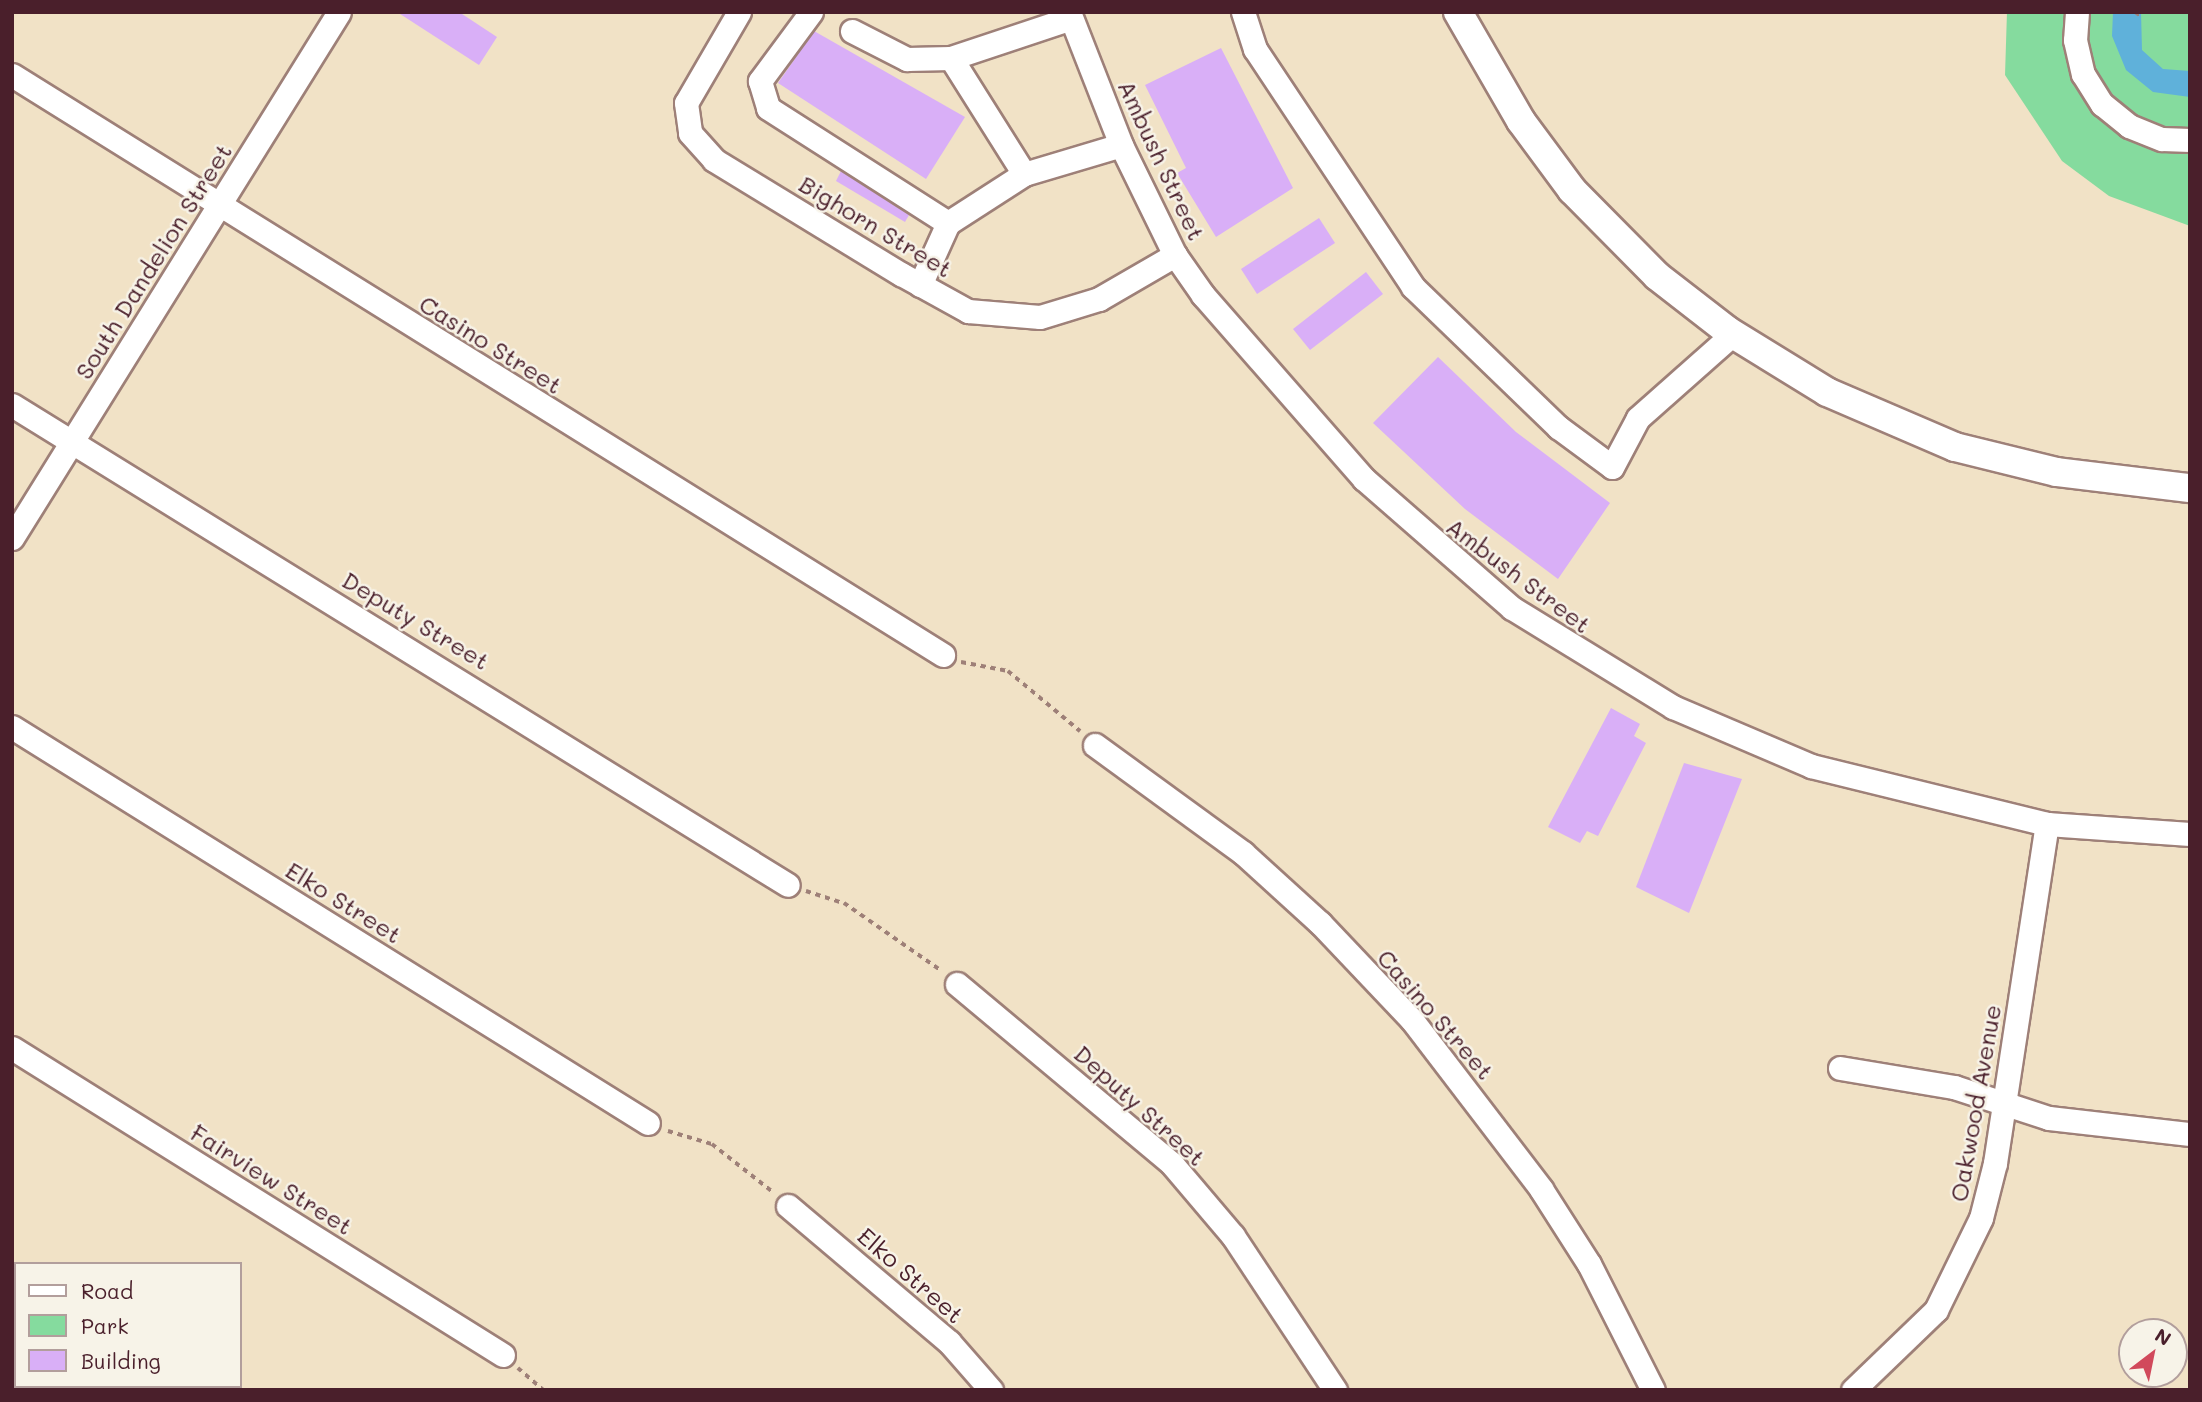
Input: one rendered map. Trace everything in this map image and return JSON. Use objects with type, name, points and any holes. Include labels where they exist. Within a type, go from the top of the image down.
[{"type":"main road","points":[[1458,12],[1521,121],[1572,190],[1657,276],[1733,334],[1827,392],[1955,447],[2057,472],[2190,488]]},
{"type":"street","name":"South Dandelion Street","points":[[12,538],[340,12]]},
{"type":"street","name":"Bighorn Street","points":[[739,12],[686,103],[690,134],[715,160],[920,285],[968,311],[1040,317],[1099,299],[1175,255]]},
{"type":"street","points":[[811,12],[760,81],[768,108],[948,223]]},
{"type":"street","points":[[1243,12],[1255,49],[1413,287],[1558,426],[1612,467],[1638,418],[1733,334]]},
{"type":"street","points":[[2077,12],[2075,40],[2083,74],[2102,104],[2129,126],[2162,139],[2190,140]]},
{"type":"street","points":[[852,31],[907,59],[951,58],[1070,15]]},
{"type":"street","name":"Ambush Street","points":[[1070,15],[1121,145],[1175,255],[1364,479],[1445,556],[1557,640],[1748,743],[1889,789],[2047,824],[2190,834]]},
{"type":"street","points":[[951,58],[1024,174]]},
{"type":"street","name":"Casino Street","points":[[12,75],[943,655]]},
{"type":"street","points":[[920,285],[948,223],[1024,174],[1121,145]]},
{"type":"street","name":"Deputy Street","points":[[12,405],[789,885]]},
{"type":"street","name":"Elko Street","points":[[12,727],[648,1123]]},
{"type":"street","name":"Casino Street","points":[[1095,745],[1243,853],[1320,923],[1412,1020],[1541,1189],[1589,1264],[1653,1390]]},
{"type":"street","name":"Oakwood Avenue","points":[[1853,1390],[1901,1350],[1959,1273],[1981,1218],[2006,1103],[2047,824]]},
{"type":"street","name":"Deputy Street","points":[[957,984],[1172,1164],[1233,1236],[1335,1390]]},
{"type":"street","name":"Fairview Street","points":[[12,1048],[503,1355]]},
{"type":"street","points":[[1840,1068],[2006,1103],[2049,1118],[2190,1134]]},
{"type":"street","name":"Elko Street","points":[[788,1206],[928,1323],[992,1390]]},
{"type":"path","points":[[2135,12],[2141,16]]},
{"type":"path","points":[[943,655],[1008,671],[1095,745]]},
{"type":"path","points":[[789,885],[844,903],[919,950],[957,984]]},
{"type":"path","points":[[648,1123],[712,1144],[788,1206]]},
{"type":"path","points":[[503,1355],[544,1390]]},
{"type":"green space","points":[[2007,12],[2190,12],[2190,226],[2109,196],[2062,161],[2005,75]]},
{"type":"water","points":[[2113,12],[2141,12],[2142,50],[2163,69],[2190,71],[2190,97],[2153,92],[2126,70],[2112,36]]},
{"type":"building","points":[[397,12],[459,12],[497,37],[479,65]]},
{"type":"building","points":[[814,31],[965,117],[926,179],[778,83]]},
{"type":"building","points":[[1221,48],[1293,188],[1216,237],[1177,173],[1186,168],[1145,85]]},
{"type":"building","points":[[841,171],[909,215],[905,222],[836,181]]},
{"type":"building","points":[[1319,218],[1335,243],[1257,294],[1241,269]]},
{"type":"building","points":[[1366,272],[1383,294],[1310,350],[1293,329]]},
{"type":"building","points":[[1438,357],[1516,432],[1610,503],[1558,579],[1465,509],[1373,423]]},
{"type":"building","points":[[1611,708],[1640,724],[1634,736],[1646,743],[1598,836],[1587,831],[1580,843],[1548,827]]},
{"type":"building","points":[[1684,763],[1742,779],[1689,913],[1636,887]]}]
